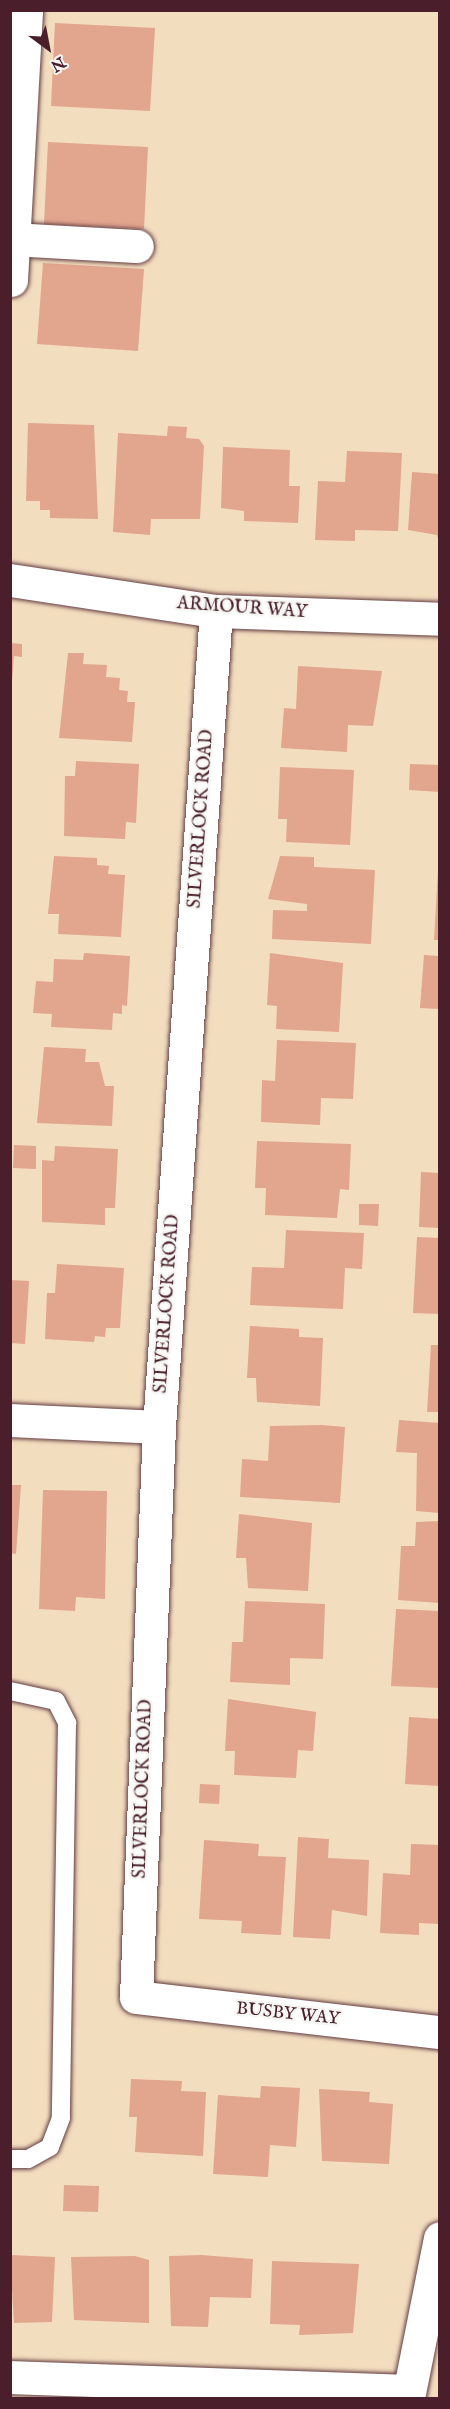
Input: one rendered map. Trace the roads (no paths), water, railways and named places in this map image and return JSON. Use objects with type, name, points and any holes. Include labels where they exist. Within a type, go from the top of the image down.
[{"type":"street","points":[[11,280],[26,10]]},
{"type":"street","points":[[12,239],[137,246]]},
{"type":"street","name":"ARMOUR WAY","points":[[10,580],[216,611],[440,619]]},
{"type":"street","name":"SILVERLOCK ROAD","points":[[136,1997],[159,1427],[216,611]]},
{"type":"street","points":[[10,1420],[159,1427]]},
{"type":"street","name":"BUSBY WAY","points":[[136,1997],[440,2032]]},
{"type":"street","points":[[10,2377],[408,2395],[438,2252]]},
{"type":"lane","points":[[10,1691],[56,1701],[67,1723],[61,2118],[50,2147],[28,2158],[10,2159]]}]
